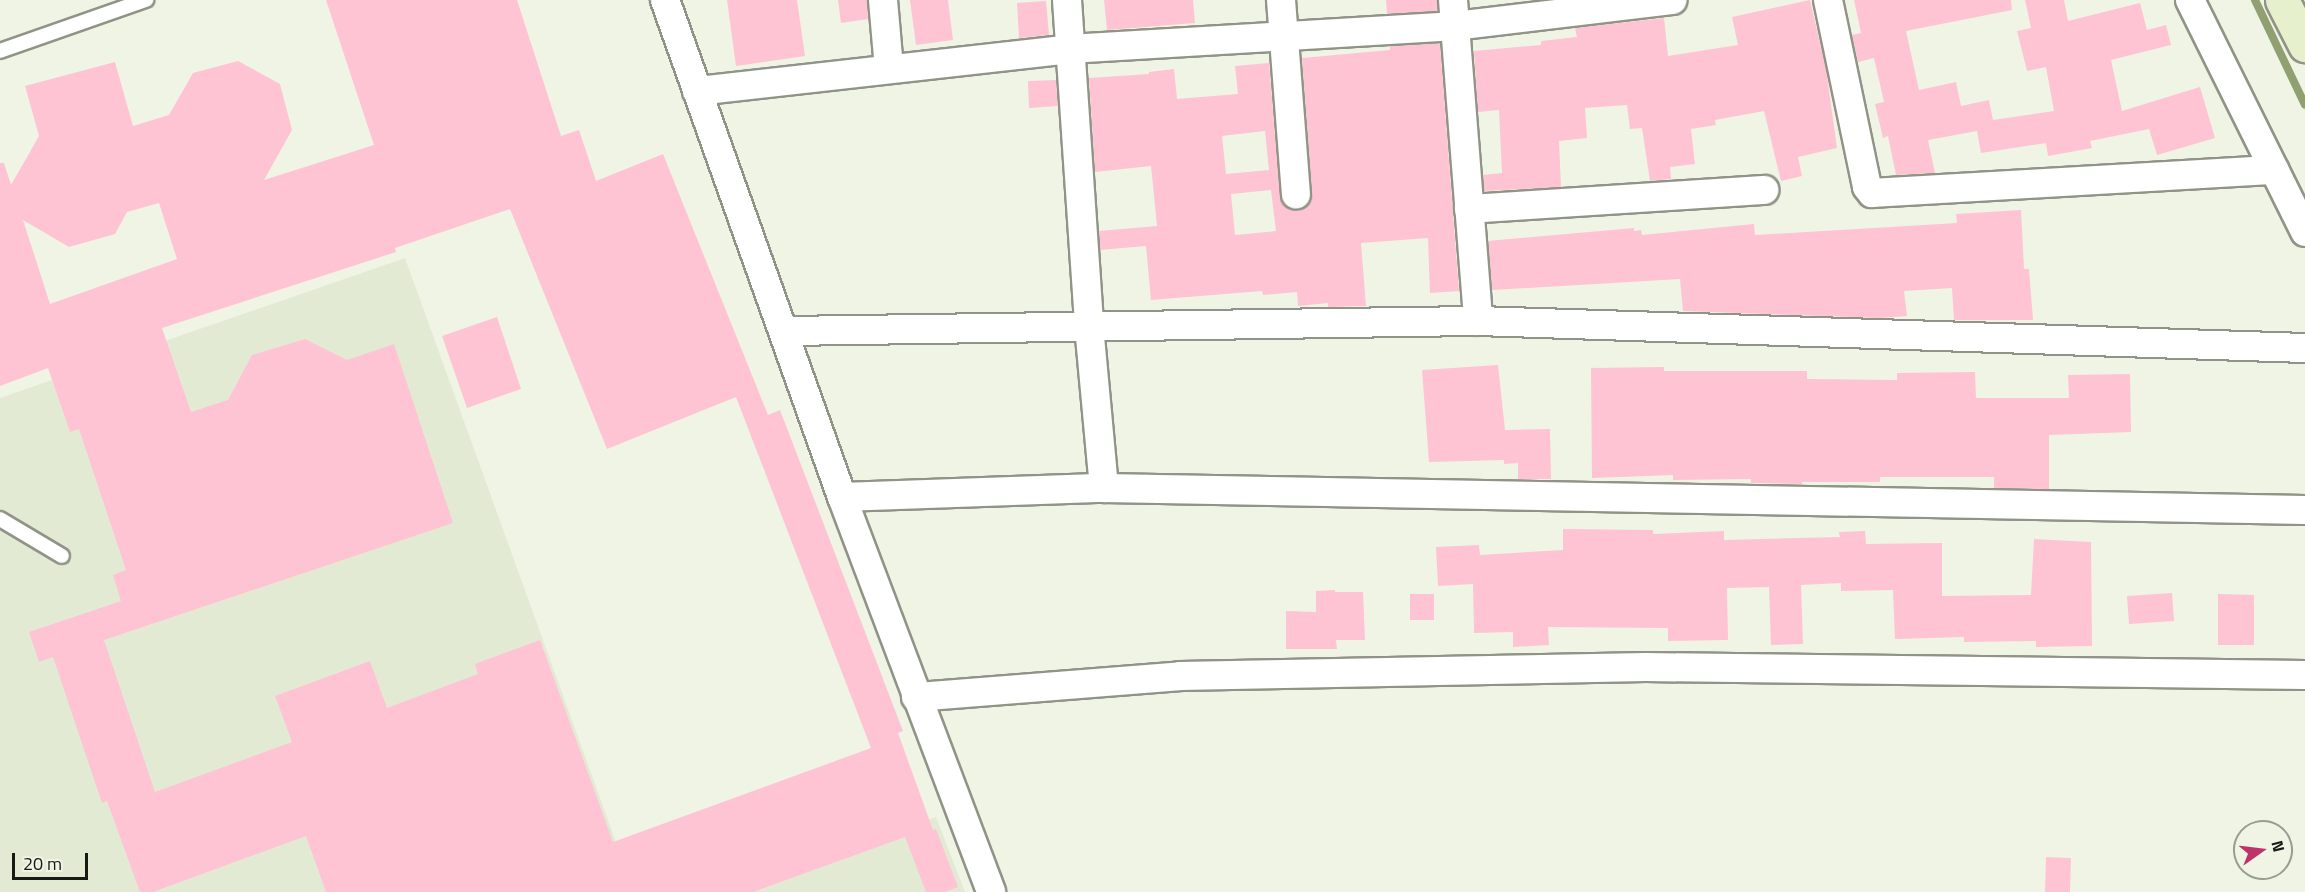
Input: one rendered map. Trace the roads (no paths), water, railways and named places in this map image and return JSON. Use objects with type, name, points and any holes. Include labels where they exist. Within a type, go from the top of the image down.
[{"type":"street","points":[[664,0],[842,497],[991,892]]},
{"type":"street","points":[[883,0],[889,69]]},
{"type":"street","points":[[1067,0],[1089,326],[1104,488]]},
{"type":"street","points":[[1281,0],[1296,194]]},
{"type":"street","points":[[697,91],[1070,49],[1283,35],[1454,13],[1672,0]]},
{"type":"street","points":[[1828,0],[1867,187],[1872,194],[2274,170]]},
{"type":"street","points":[[2190,0],[2305,232]]},
{"type":"street","points":[[1454,13],[1478,321]]},
{"type":"street","points":[[1469,209],[1764,190]]},
{"type":"street","points":[[784,331],[1478,321],[2305,348]]},
{"type":"street","points":[[842,497],[1104,488],[2305,510]]},
{"type":"street","points":[[916,697],[1180,676],[1634,667],[2305,675]]},
{"type":"lane","points":[[0,51],[146,0]]},
{"type":"lane","points":[[0,519],[62,556]]},
{"type":"waterway","points":[[2255,0],[2305,105]]}]
